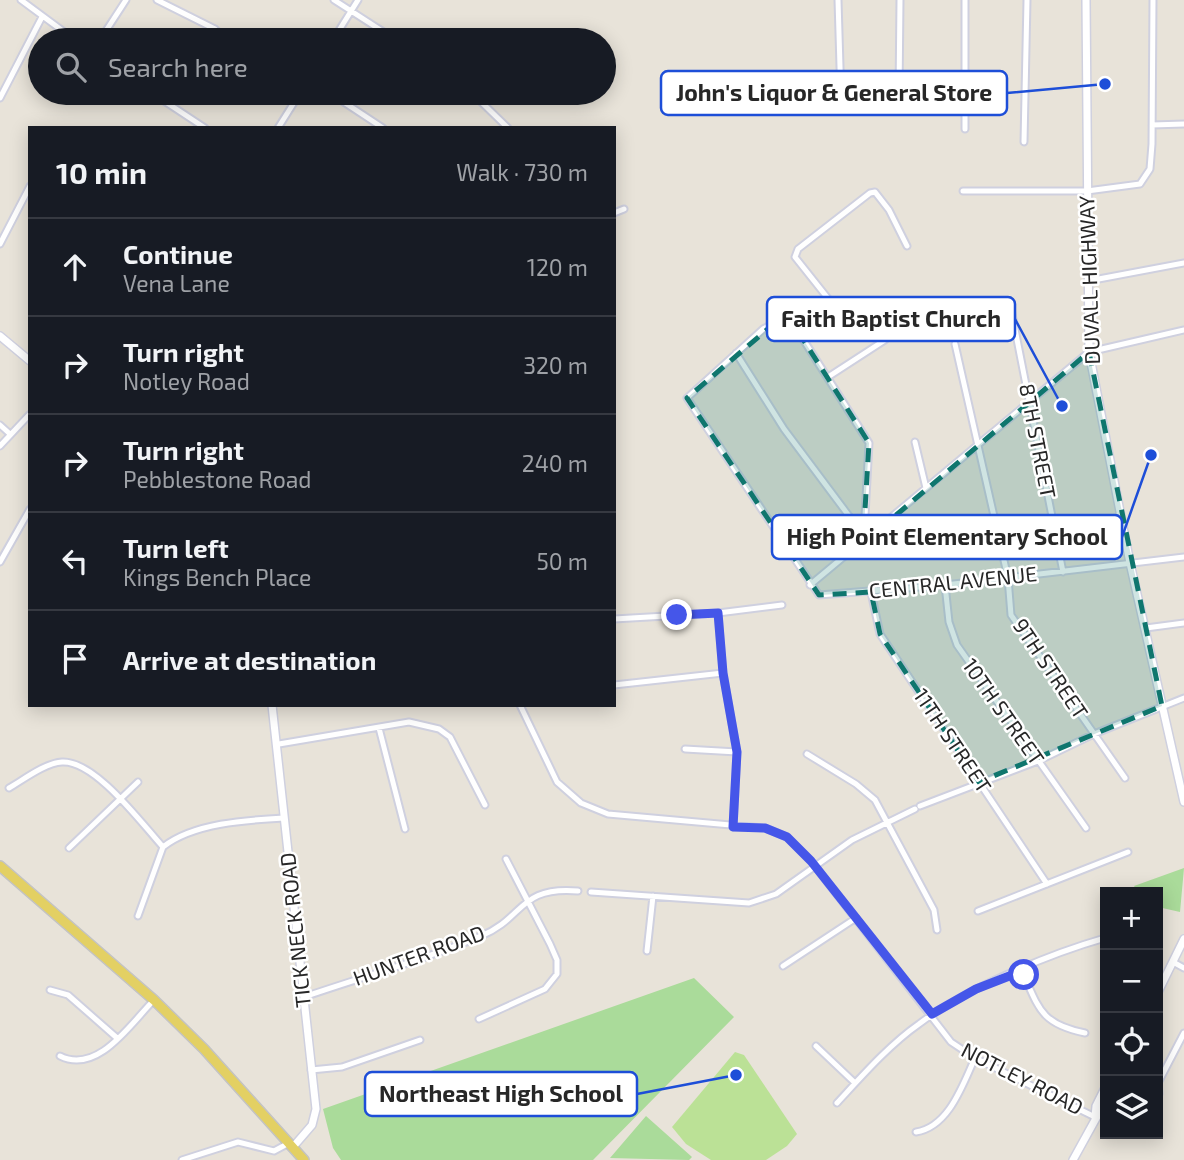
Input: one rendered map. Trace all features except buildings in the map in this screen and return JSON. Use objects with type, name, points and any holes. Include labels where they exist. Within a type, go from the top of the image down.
[{"type":"main road","points":[[0,866],[154,1000],[204,1049],[304,1160]]},
{"type":"street","points":[[21,0],[58,28]]},
{"type":"street","points":[[108,28],[125,0]]},
{"type":"street","points":[[158,0],[213,28]]},
{"type":"street","points":[[334,0],[377,28]]},
{"type":"street","points":[[340,28],[358,0]]},
{"type":"street","points":[[838,0],[841,100]]},
{"type":"street","points":[[899,95],[900,0]]},
{"type":"street","points":[[965,0],[965,129]]},
{"type":"street","points":[[1024,142],[1027,0]]},
{"type":"street","name":"DUVALL HIGHWAY","points":[[1086,0],[1089,352],[1130,563],[1184,802]]},
{"type":"street","points":[[963,191],[1087,191],[1140,184],[1150,169],[1153,0]]},
{"type":"street","points":[[36,28],[42,17]]},
{"type":"street","points":[[0,97],[28,44]]},
{"type":"street","points":[[170,105],[202,126]]},
{"type":"street","points":[[279,126],[292,105]]},
{"type":"street","points":[[348,105],[380,126]]},
{"type":"street","points":[[484,105],[506,126]]},
{"type":"street","points":[[1152,125],[1184,124]]},
{"type":"street","points":[[0,244],[28,190]]},
{"type":"street","points":[[801,336],[825,323],[831,308],[830,301],[795,257],[798,249],[870,192],[875,192],[889,210],[907,246]]},
{"type":"street","points":[[616,212],[624,209]]},
{"type":"street","points":[[1088,281],[1184,263]]},
{"type":"street","name":"8TH STREET","points":[[1011,309],[1063,572]]},
{"type":"street","points":[[867,540],[865,516],[869,443],[801,336],[789,325],[776,322],[763,329],[687,398],[810,585],[867,540],[1089,352],[1184,330]]},
{"type":"street","points":[[0,336],[28,359]]},
{"type":"street","points":[[828,377],[885,340]]},
{"type":"street","name":"9TH STREET","points":[[955,344],[1008,578],[1011,615],[1125,778]]},
{"type":"street","points":[[736,353],[784,429],[867,540]]},
{"type":"street","points":[[0,446],[28,416]]},
{"type":"street","points":[[0,425],[10,433]]},
{"type":"street","points":[[915,442],[926,488]]},
{"type":"street","points":[[0,562],[28,513]]},
{"type":"street","name":"CENTRAL AVENUE","points":[[810,585],[819,595],[871,592],[1184,556]]},
{"type":"street","name":"10TH STREET","points":[[945,585],[949,622],[957,645],[1086,828]]},
{"type":"street","name":"11TH STREET","points":[[871,592],[880,634],[1047,884]]},
{"type":"street","points":[[616,618],[718,613],[782,605]]},
{"type":"street","points":[[718,613],[723,673],[737,752],[733,827]]},
{"type":"street","points":[[1146,628],[1184,623]]},
{"type":"street","points":[[616,685],[723,673]]},
{"type":"street","points":[[591,891],[749,903],[776,894],[852,840],[917,807],[1038,761],[1094,734],[1184,698]]},
{"type":"street","name":"TICK NECK ROAD","points":[[272,707],[279,744],[284,818],[315,1117],[308,1132],[291,1145]]},
{"type":"street","name":"NOTLEY ROAD","points":[[521,707],[557,782],[581,803],[608,814],[765,828],[787,837],[816,868],[932,1014],[951,1042],[975,1058],[1095,1117]]},
{"type":"street","points":[[279,744],[409,722],[439,729],[450,737],[485,805]]},
{"type":"street","points":[[379,728],[405,829]]},
{"type":"street","points":[[685,749],[737,752]]},
{"type":"street","points":[[807,754],[875,800],[934,910],[937,930]]},
{"type":"street","points":[[9,788],[61,762],[83,767],[119,798],[163,847]]},
{"type":"street","points":[[69,848],[138,782]]},
{"type":"street","points":[[138,916],[163,847],[172,840],[206,828],[284,818]]},
{"type":"street","points":[[978,911],[1128,852]]},
{"type":"street","points":[[479,1019],[545,989],[557,974],[557,960],[506,859]]},
{"type":"street","points":[[527,900],[543,891],[578,891]]},
{"type":"street","points":[[647,951],[653,896]]},
{"type":"street","name":"HUNTER ROAD","points":[[304,997],[484,935],[527,900]]},
{"type":"street","points":[[783,966],[856,918]]},
{"type":"street","points":[[1163,982],[1184,939]]},
{"type":"street","points":[[837,1103],[855,1083],[932,1014],[976,989],[1100,940]]},
{"type":"street","points":[[1173,962],[1184,968]]},
{"type":"street","points":[[1022,971],[1049,1020],[1059,1028],[1085,1033]]},
{"type":"street","points":[[50,990],[68,995],[117,1038]]},
{"type":"street","points":[[60,1056],[81,1061],[106,1049],[154,1000]]},
{"type":"street","points":[[1162,1076],[1184,1035]]},
{"type":"street","points":[[311,1070],[342,1067],[420,1040]]},
{"type":"street","points":[[816,1046],[855,1083]]},
{"type":"street","points":[[916,1132],[930,1127],[949,1111],[975,1058]]},
{"type":"street","points":[[1095,1117],[1100,1098]]},
{"type":"street","points":[[1073,1160],[1100,1110]]},
{"type":"street","points":[[182,1160],[232,1143],[251,1144],[269,1151],[291,1145]]},
{"type":"highlighted area","points":[[776,322],[799,333],[869,443],[863,543],[1089,352],[1162,706],[979,782],[880,634],[871,592],[819,595],[687,398]]},
{"type":"green space","points":[[1184,868],[1180,912],[1163,908],[1163,887],[1134,886]]},
{"type":"green space","points":[[694,978],[734,1017],[593,1160],[341,1160],[333,1148],[323,1109]]},
{"type":"green space","points":[[735,1052],[744,1055],[797,1134],[787,1146],[766,1160],[711,1160],[686,1144],[672,1127]]},
{"type":"green space","points":[[646,1116],[692,1157],[689,1160],[610,1158]]},
{"type":"place","name":"John's Liquor & General Store","points":[[1105,84]]},
{"type":"place","name":"Faith Baptist Church","points":[[1062,406]]},
{"type":"place","name":"High Point Elementary School","points":[[1151,455]]},
{"type":"place","name":"Northeast High School","points":[[736,1075]]},
{"type":"route","points":[[677,615],[718,613],[723,673],[737,752],[733,827],[765,828],[787,837],[811,861],[932,1014],[976,989],[1022,971],[1024,975]]}]
